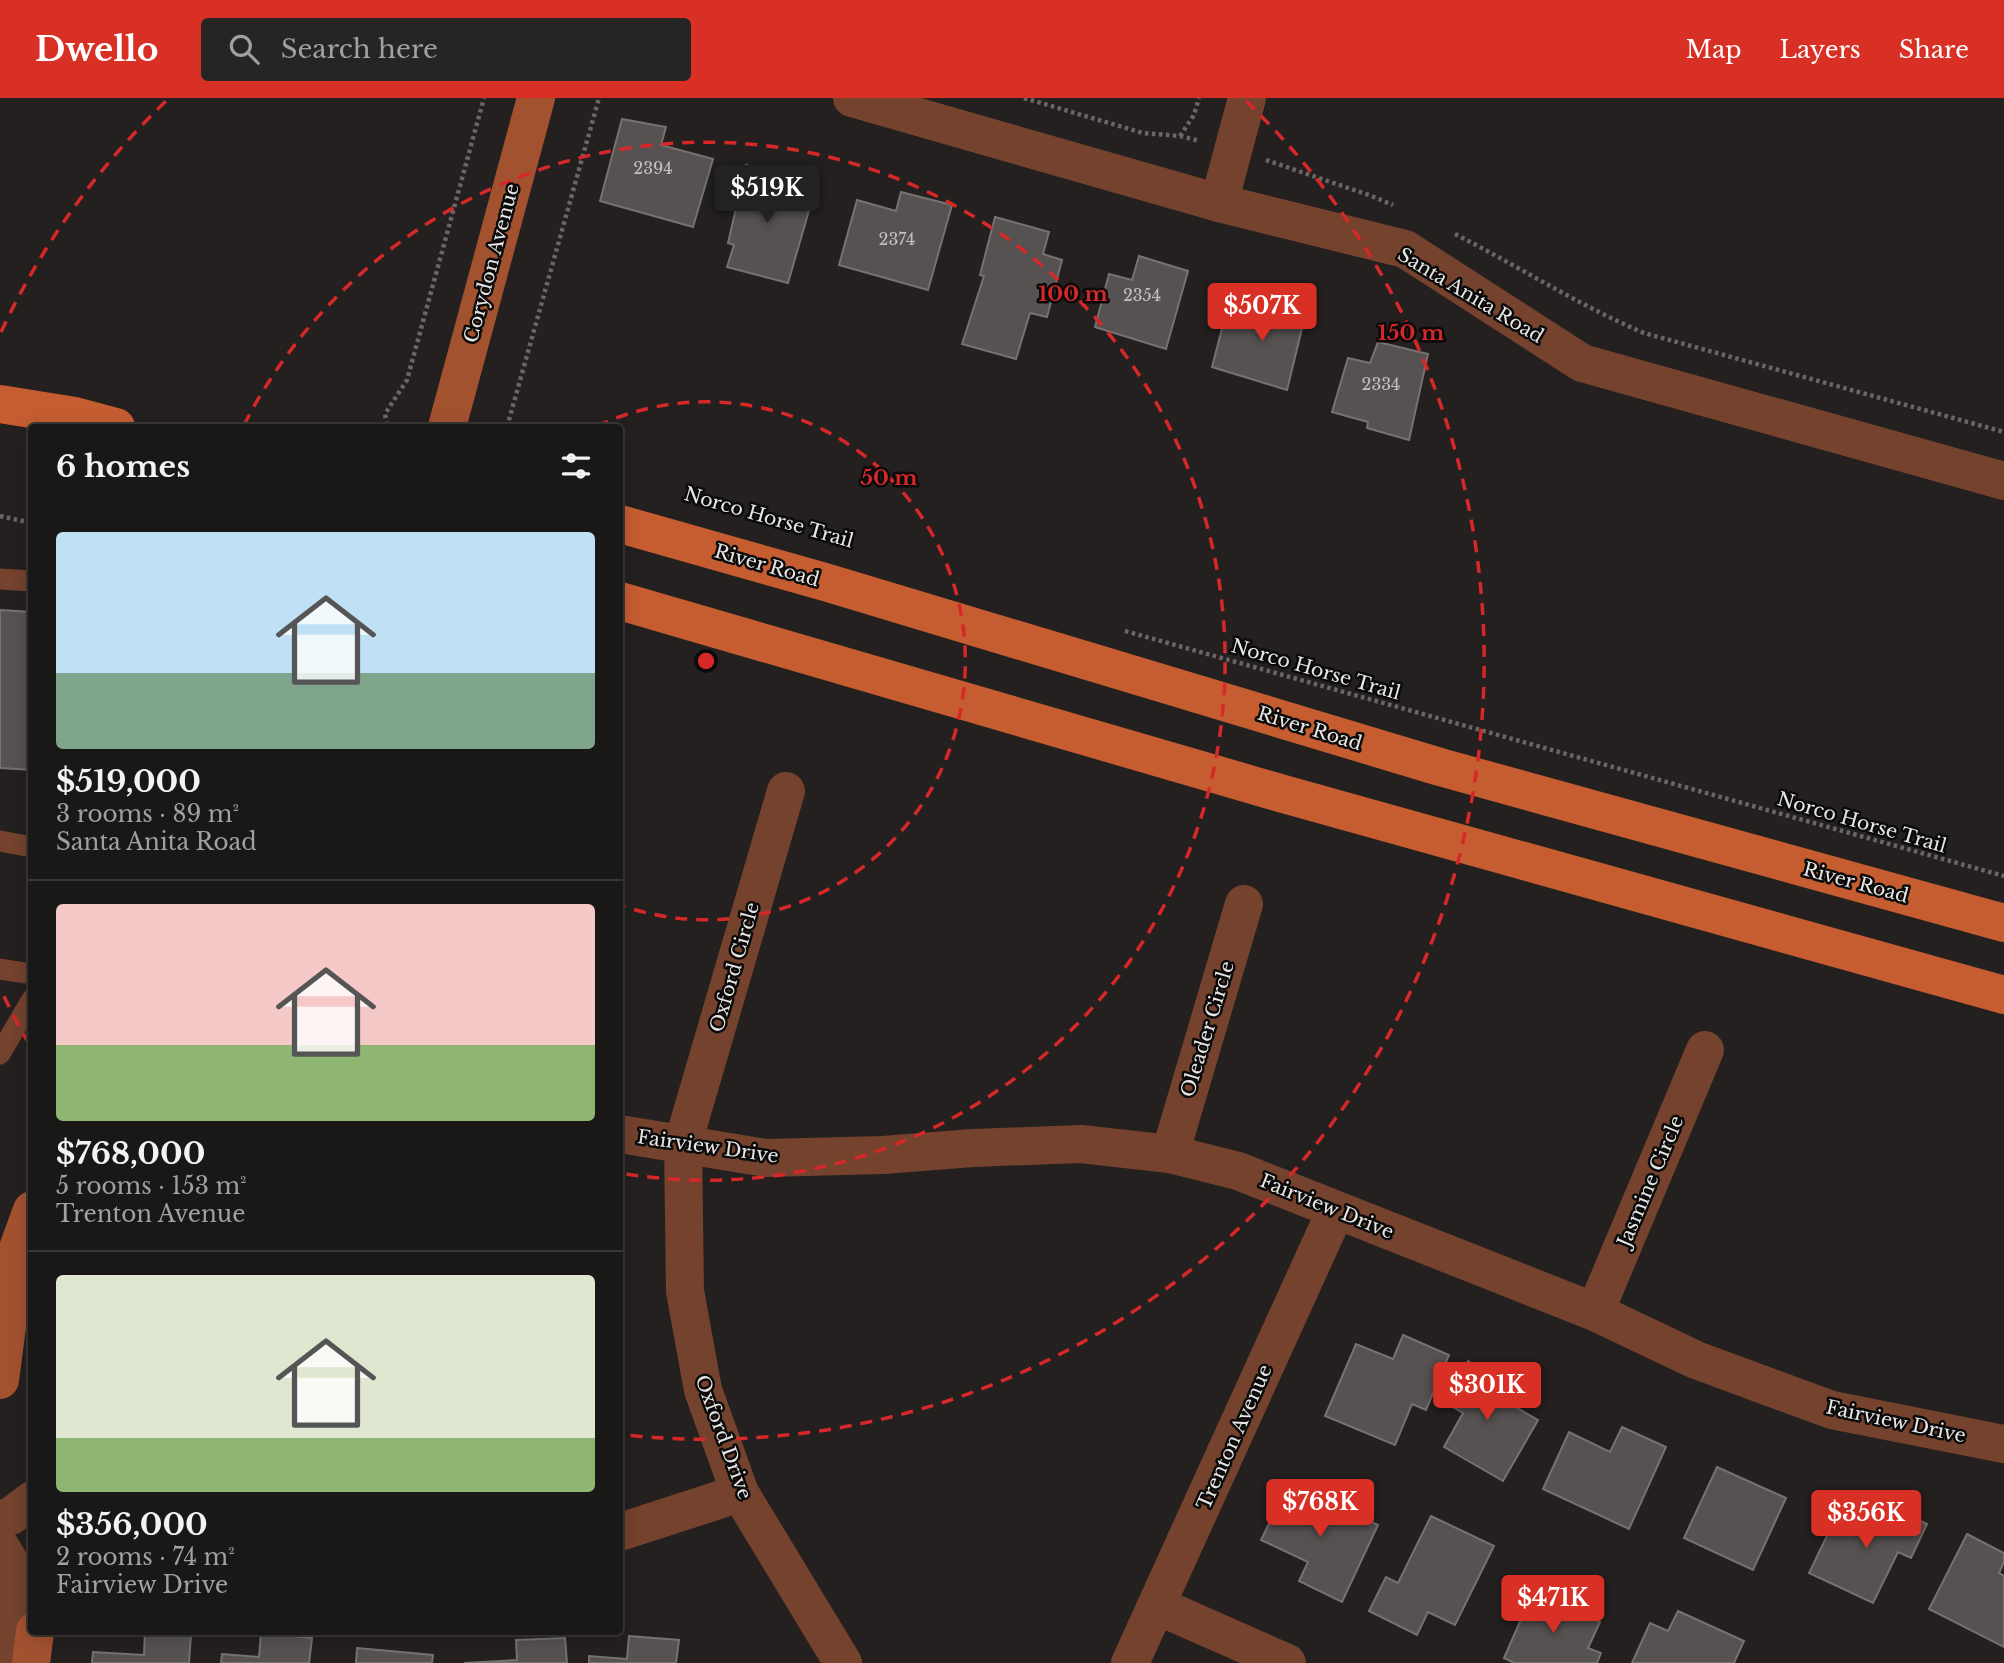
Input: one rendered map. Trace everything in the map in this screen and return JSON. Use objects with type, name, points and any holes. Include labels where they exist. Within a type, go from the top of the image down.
[{"type":"main road","name":"Corydon Avenue","points":[[448,424],[536,98]]},
{"type":"main road","points":[[0,404],[75,416],[105,424]]},
{"type":"main road","name":"River Road","points":[[623,525],[825,582],[1440,767],[2004,923]]},
{"type":"main road","points":[[623,602],[1280,793],[2004,995]]},
{"type":"main road","points":[[0,1380],[9,1249],[28,1217]]},
{"type":"main road","points":[[32,1663],[35,1635]]},
{"type":"street","name":"Santa Anita Road","points":[[852,98],[1219,204],[1405,249],[1582,363],[2004,481]]},
{"type":"street","points":[[1219,204],[1247,98]]},
{"type":"street","name":"Oxford Circle","points":[[683,1143],[786,791]]},
{"type":"street","name":"Oleader Circle","points":[[1170,1154],[1244,904]]},
{"type":"street","name":"Jasmine Circle","points":[[1595,1312],[1705,1050]]},
{"type":"street","name":"Fairview Drive","points":[[623,1134],[766,1158],[883,1155],[1082,1144],[1170,1154],[1238,1171],[1595,1312],[1696,1360],[1832,1410],[2004,1444]]},
{"type":"street","name":"Oxford Drive","points":[[683,1143],[685,1291],[703,1390],[740,1493],[843,1663]]},
{"type":"street","name":"Trenton Avenue","points":[[1130,1663],[1336,1210]]},
{"type":"street","points":[[623,1531],[740,1493]]},
{"type":"street","points":[[0,1520],[11,1516],[28,1503]]},
{"type":"street","points":[[0,1546],[9,1560],[13,1579],[8,1663]]},
{"type":"street","points":[[1158,1606],[1287,1663]]},
{"type":"lane","points":[[0,579],[28,581]]},
{"type":"lane","points":[[0,841],[28,846]]},
{"type":"lane","points":[[0,969],[28,973]]},
{"type":"lane","points":[[0,1054],[28,1006]]},
{"type":"path","points":[[387,424],[385,414],[407,380],[484,98]]},
{"type":"path","points":[[508,424],[599,98]]},
{"type":"path","points":[[1024,98],[1143,133],[1180,136],[1234,149],[1369,195],[1404,210]]},
{"type":"path","points":[[1180,136],[1194,115],[1199,98]]},
{"type":"path","points":[[1450,232],[1517,265],[1598,312],[1644,333],[2004,432]]},
{"type":"path","points":[[0,516],[28,522]]},
{"type":"path","name":"Norco Horse Trail","points":[[1117,628],[2004,876]]},
{"type":"building","points":[[622,119],[666,127],[661,145],[713,159],[693,227],[600,201]]},
{"type":"building","points":[[746,165],[799,178],[794,202],[810,207],[788,283],[727,267],[734,245],[728,243]]},
{"type":"building","points":[[901,192],[952,205],[928,290],[839,265],[857,200],[896,211]]},
{"type":"building","points":[[995,217],[1049,232],[1043,254],[1062,260],[1047,317],[1030,313],[1016,359],[962,344],[984,276],[980,275]]},
{"type":"building","points":[[1139,256],[1188,271],[1166,349],[1095,327],[1109,274],[1132,280]]},
{"type":"building","points":[[1255,297],[1307,308],[1287,390],[1212,367],[1226,313],[1249,317]]},
{"type":"building","points":[[1378,342],[1428,354],[1409,440],[1367,428],[1368,422],[1332,412],[1348,358],[1370,363]]},
{"type":"building","points":[[0,610],[28,612],[28,770],[0,768]]},
{"type":"building","points":[[1403,1335],[1449,1355],[1426,1410],[1412,1404],[1395,1445],[1325,1416],[1356,1344],[1393,1359]]},
{"type":"building","points":[[1468,1361],[1510,1385],[1502,1399],[1538,1420],[1503,1481],[1444,1447],[1463,1413],[1444,1402]]},
{"type":"building","points":[[1622,1427],[1666,1447],[1629,1529],[1543,1489],[1569,1432],[1610,1452]]},
{"type":"building","points":[[1717,1467],[1786,1498],[1753,1570],[1684,1538]]},
{"type":"building","points":[[1289,1482],[1378,1525],[1342,1602],[1299,1581],[1308,1562],[1261,1540]]},
{"type":"building","points":[[1880,1502],[1927,1524],[1911,1558],[1898,1552],[1873,1603],[1809,1573],[1839,1511],[1869,1526]]},
{"type":"building","points":[[1431,1516],[1494,1546],[1455,1625],[1428,1612],[1417,1635],[1369,1611],[1386,1577],[1398,1583]]},
{"type":"building","points":[[1967,1534],[2004,1553],[2004,1562],[1999,1573],[2004,1576],[2004,1647],[1929,1609]]},
{"type":"building","points":[[1533,1592],[1600,1622],[1588,1648],[1601,1653],[1597,1663],[1514,1663],[1504,1658]]},
{"type":"building","points":[[1678,1611],[1744,1641],[1734,1663],[1632,1663],[1650,1623],[1668,1631]]},
{"type":"building","points":[[145,1635],[191,1635],[189,1663],[92,1663],[93,1652],[144,1655]]},
{"type":"building","points":[[261,1635],[312,1638],[309,1663],[221,1663],[222,1654],[259,1657]]},
{"type":"building","points":[[629,1636],[679,1640],[676,1663],[589,1663],[589,1656],[627,1659]]},
{"type":"building","points":[[565,1638],[567,1663],[464,1663],[517,1660],[516,1640]]},
{"type":"building","points":[[357,1648],[433,1655],[432,1663],[356,1663]]}]
